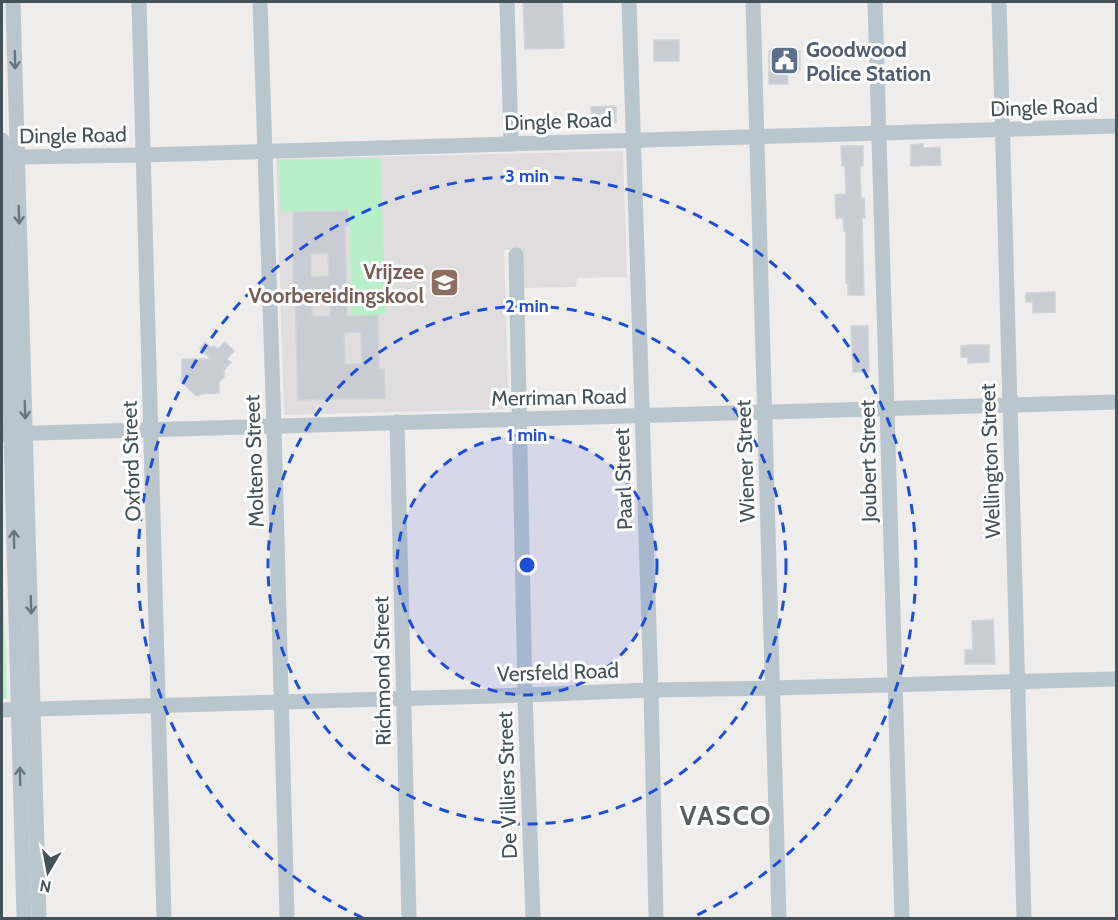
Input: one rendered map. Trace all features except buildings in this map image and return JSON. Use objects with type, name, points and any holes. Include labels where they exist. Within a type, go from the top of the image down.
[{"type":"street","points":[[14,2],[7,158],[13,433],[26,710],[28,814],[24,918]]},
{"type":"street","name":"Oxford Street","points":[[140,2],[164,918]]},
{"type":"street","name":"Molteno Street","points":[[260,2],[287,918]]},
{"type":"street","points":[[507,2],[511,144]]},
{"type":"street","name":"Paarl Street","points":[[629,2],[657,918]]},
{"type":"street","name":"Wiener Street","points":[[753,2],[779,918]]},
{"type":"street","name":"Joubert Street","points":[[875,2],[902,918]]},
{"type":"street","name":"Wellington Street","points":[[999,2],[1024,918]]},
{"type":"street","name":"Dingle Road","points":[[7,158],[1116,126]]},
{"type":"street","points":[[2,140],[7,158]]},
{"type":"street","name":"De Villiers Street","points":[[516,255],[525,695],[533,918]]},
{"type":"street","name":"Merriman Road","points":[[13,433],[1116,402]]},
{"type":"street","name":"Richmond Street","points":[[397,422],[409,918]]},
{"type":"street","name":"Versfeld Road","points":[[2,710],[651,690],[1116,679]]},
{"type":"street","points":[[28,814],[39,918]]},
{"type":"shaded area","name":"Vrijzee Voorbereidingskool","points":[[623,151],[627,277],[577,278],[576,287],[522,288],[521,250],[504,250],[509,409],[284,415],[276,159]]},
{"type":"green space","points":[[381,158],[385,314],[351,315],[350,210],[281,212],[278,160]]},
{"type":"green space","points":[[2,556],[7,698],[2,699]]},
{"type":"place","name":"Goodwood Police Station","points":[[785,61]]},
{"type":"place","name":"Vrijzee Voorbereidingskool","points":[[445,283]]},
{"type":"district","name":"VASCO","points":[[726,815]]}]
